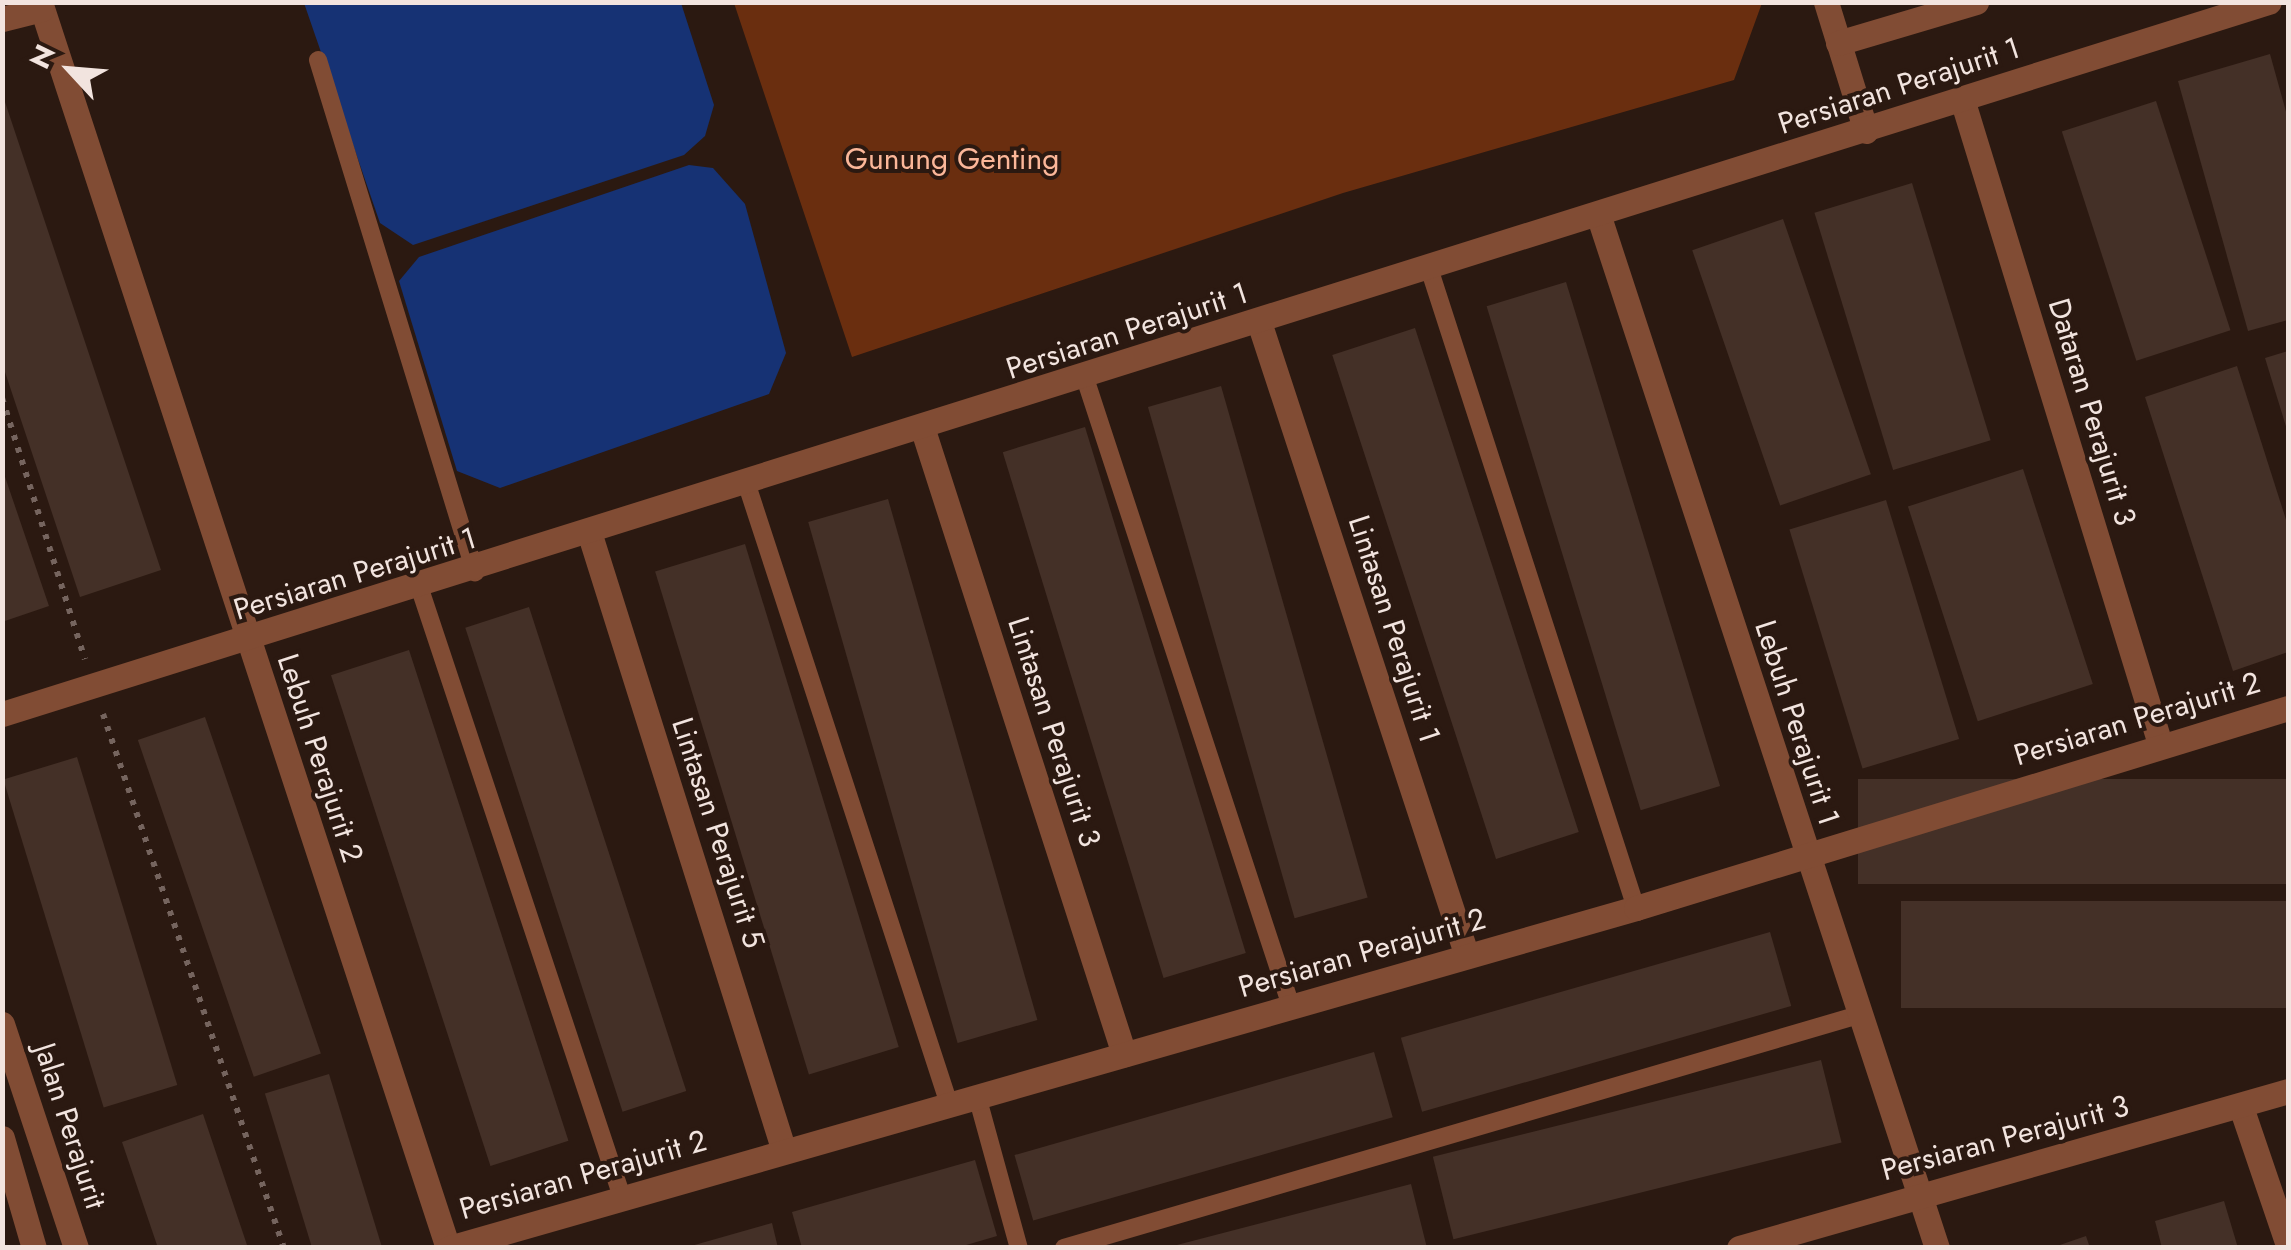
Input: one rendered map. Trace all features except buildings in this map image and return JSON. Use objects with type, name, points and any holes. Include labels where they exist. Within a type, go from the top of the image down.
[{"type":"street","points":[[1826,2],[1866,130]]},
{"type":"street","name":"Persiaran Perajurit 1","points":[[1838,43],[1976,2]]},
{"type":"street","name":"Persiaran Perajurit 1","points":[[2,714],[475,572],[2269,2]]},
{"type":"street","points":[[2,19],[41,6]]},
{"type":"street","name":"Lebuh Perajurit 2","points":[[41,6],[448,1248]]},
{"type":"street","name":"Dataran Perajurit 3","points":[[1962,99],[2160,744]]},
{"type":"street","name":"Lebuh Perajurit 1","points":[[1599,217],[1937,1248]]},
{"type":"street","name":"Lintasan Perajurit 1","points":[[1259,322],[1467,956]]},
{"type":"street","name":"Lintasan Perajurit 3","points":[[923,430],[1124,1054]]},
{"type":"street","name":"Lintasan Perajurit 5","points":[[590,535],[784,1151]]},
{"type":"street","name":"Persiaran Perajurit 2","points":[[448,1248],[1636,908],[2160,744],[2288,708]]},
{"type":"street","name":"Jalan Perajurit","points":[[2,1024],[76,1248]]},
{"type":"street","name":"Persiaran Perajurit 3","points":[[1738,1248],[2288,1091]]},
{"type":"street","points":[[2241,1107],[2288,1246]]},
{"type":"street","points":[[2,1138],[34,1248]]},
{"type":"lane","points":[[318,60],[475,572]]},
{"type":"lane","points":[[1429,268],[1636,908]]},
{"type":"lane","points":[[1085,378],[1291,1006]]},
{"type":"lane","points":[[747,485],[948,1104]]},
{"type":"lane","points":[[420,589],[622,1197]]},
{"type":"lane","points":[[1064,1248],[1862,1014]]},
{"type":"lane","points":[[977,1096],[1020,1248]]},
{"type":"path","points":[[2,398],[94,686],[284,1248]]},
{"type":"green space","name":"Gunung Genting","points":[[734,2],[1762,3],[1734,80],[1343,193],[852,357]]},
{"type":"water","points":[[304,3],[681,3],[714,105],[705,136],[684,155],[413,245],[380,223]]},
{"type":"water","points":[[689,165],[713,168],[745,204],[786,353],[769,394],[500,488],[457,471],[399,281],[419,257]]}]
